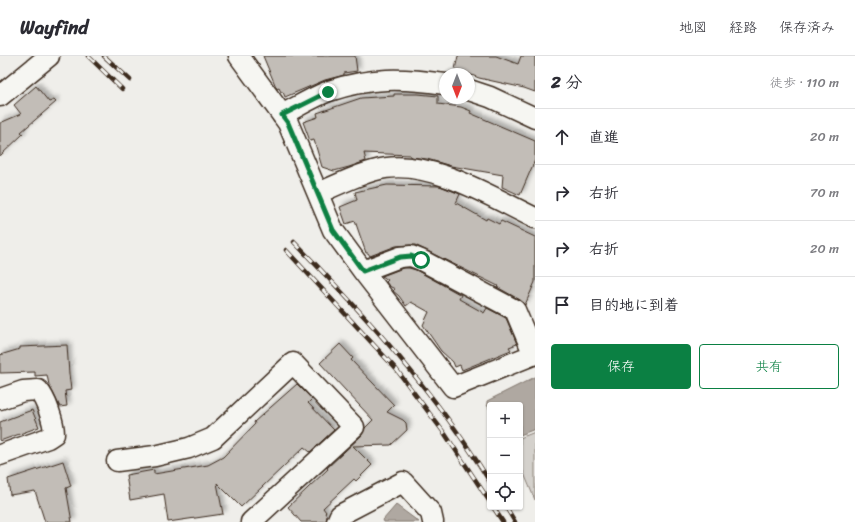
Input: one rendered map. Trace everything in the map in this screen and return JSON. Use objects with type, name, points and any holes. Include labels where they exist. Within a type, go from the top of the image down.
[{"type":"street","points":[[0,96],[50,56]]},
{"type":"street","points":[[239,56],[288,123],[333,230],[363,271],[453,387],[535,354],[515,310],[421,260],[411,256],[400,257],[363,271]]},
{"type":"street","points":[[282,115],[328,92],[356,83],[385,79],[418,80],[439,83]]},
{"type":"street","points":[[475,92],[490,97],[535,118]]},
{"type":"street","points":[[318,193],[368,172],[388,168],[419,170],[440,174],[455,180],[535,218]]},
{"type":"street","points":[[117,461],[156,456],[190,448],[213,438],[293,363],[354,427],[251,522]]},
{"type":"street","points":[[0,399],[23,391],[38,390],[43,395],[54,428],[54,434],[48,438],[0,455]]},
{"type":"street","points":[[337,522],[340,515],[404,482],[431,513],[433,522]]},
{"type":"shaded area","points":[[535,377],[535,429],[523,434],[523,402],[487,401]]},
{"type":"shaded area","points":[[535,432],[535,500],[523,471],[523,437]]},
{"type":"shaded area","points":[[396,505],[419,522],[384,522],[383,520]]},
{"type":"building","points":[[263,56],[355,56],[357,71],[344,73],[344,75],[325,80],[285,97],[279,88],[277,89]]},
{"type":"building","points":[[458,56],[496,56],[518,64],[521,56],[535,56],[535,92],[475,76],[475,68],[455,68]]},
{"type":"building","points":[[36,86],[49,102],[54,100],[56,102],[21,132],[23,134],[0,156],[0,123],[21,114],[14,105]]},
{"type":"building","points":[[394,94],[438,96],[438,104],[461,107],[471,111],[470,113],[535,141],[535,160],[520,195],[502,187],[503,175],[451,166],[427,159],[410,157],[410,155],[364,153],[366,161],[349,167],[334,171],[322,167],[314,140],[310,141],[303,122],[318,117],[317,113],[361,98],[394,96]]},
{"type":"building","points":[[387,185],[440,186],[460,194],[456,203],[486,220],[487,218],[499,224],[501,221],[535,237],[535,282],[525,305],[520,300],[497,287],[498,286],[415,245],[396,246],[370,256],[366,253],[355,221],[346,224],[340,207],[357,200],[355,192]]},
{"type":"building","points":[[403,268],[416,270],[461,295],[459,299],[484,313],[487,308],[506,318],[517,344],[509,347],[511,350],[462,370],[460,365],[455,367],[453,362],[441,351],[423,325],[429,312],[411,302],[406,306],[399,296],[393,291],[395,289],[389,286],[386,282],[388,280],[382,276]]},
{"type":"building","points":[[340,344],[353,358],[351,360],[394,405],[387,412],[403,420],[406,423],[407,430],[391,445],[353,446],[372,465],[356,481],[354,479],[323,508],[327,516],[326,522],[301,522],[288,507],[362,435],[365,428],[373,420],[320,363]]},
{"type":"building","points":[[67,345],[71,390],[65,391],[67,406],[60,407],[49,385],[47,375],[35,376],[35,372],[0,373],[0,355],[20,349],[20,347]]},
{"type":"building","points":[[297,384],[312,399],[308,403],[334,430],[310,452],[304,447],[241,507],[217,483],[223,514],[168,522],[164,494],[130,500],[126,475],[154,470],[154,474],[208,465],[223,457],[255,424],[254,422]]},
{"type":"building","points":[[32,410],[39,427],[0,441],[0,422]]},
{"type":"building","points":[[63,461],[71,486],[66,488],[72,522],[45,522],[35,491],[10,495],[8,479]]},
{"type":"railway","points":[[88,56],[122,89]]},
{"type":"railway","points":[[104,56],[130,80]]},
{"type":"railway","points":[[294,242],[399,356],[447,417],[487,477]]},
{"type":"railway","points":[[286,250],[396,369],[445,434],[487,497]]},
{"type":"railway","points":[[495,510],[503,522]]},
{"type":"railway","points":[[508,510],[515,522]]},
{"type":"route","points":[[328,92],[282,115],[288,123],[333,230],[363,271],[378,264],[400,257],[411,256],[421,260]]}]
